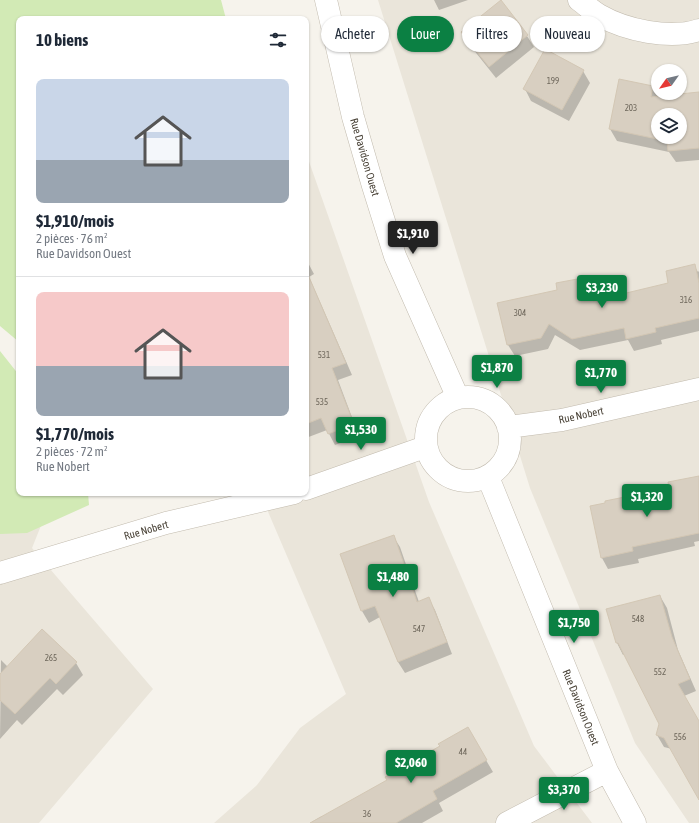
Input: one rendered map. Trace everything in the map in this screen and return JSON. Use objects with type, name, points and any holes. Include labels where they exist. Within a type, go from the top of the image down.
[{"type":"street","name":"Rue Davidson Ouest","points":[[326,0],[353,117],[395,256],[458,398]]},
{"type":"street","points":[[579,0],[600,15],[632,28],[665,34],[699,30]]},
{"type":"street","name":"Rue Nobert","points":[[508,427],[562,420],[699,389]]},
{"type":"street","points":[[458,398],[478,398],[496,407],[508,427],[510,444],[503,463],[488,477],[468,482],[448,477],[433,463],[425,447],[428,424],[440,407],[458,398]]},
{"type":"street","points":[[309,488],[425,447]]},
{"type":"street","name":"Rue Davidson Ouest","points":[[488,477],[607,771],[635,823]]},
{"type":"street","name":"Rue Nobert","points":[[0,573],[166,523],[281,496]]},
{"type":"street","points":[[507,823],[607,771]]},
{"type":"shaded area","points":[[378,0],[699,0],[699,823],[689,823],[635,743],[530,488],[389,35],[389,16],[383,16]]},
{"type":"shaded area","points":[[309,162],[429,502],[534,746],[592,823],[214,823],[257,785],[300,728],[346,694],[261,496],[309,496]]},
{"type":"shaded area","points":[[0,403],[16,479],[16,496],[53,496],[32,548],[153,689],[39,823],[0,823]]},
{"type":"green space","points":[[0,0],[221,0],[225,16],[16,16],[16,339],[0,326]]},
{"type":"green space","points":[[0,351],[16,371],[16,496],[88,496],[89,505],[27,533],[0,534]]},
{"type":"building","points":[[501,0],[513,16],[481,16]]},
{"type":"building","points":[[522,27],[528,35],[522,40]]},
{"type":"building","points":[[477,52],[507,52],[489,67]]},
{"type":"building","points":[[543,52],[551,52],[584,70],[562,110],[523,89]]},
{"type":"building","points":[[619,79],[651,86],[651,100],[687,100],[687,93],[699,92],[699,148],[668,151],[667,144],[687,144],[687,108],[651,108],[651,138],[609,129]]},
{"type":"building","points":[[695,264],[699,283],[699,318],[655,328],[656,332],[626,339],[624,328],[572,339],[549,324],[541,338],[507,345],[497,303],[557,290],[556,283],[588,277],[593,301],[668,283],[666,271]]},
{"type":"building","points":[[309,277],[346,363],[332,368],[354,424],[328,434],[321,418],[309,423]]},
{"type":"building","points":[[699,476],[699,533],[632,547],[633,551],[601,558],[590,506],[605,503],[605,501],[669,488],[668,482]]},
{"type":"building","points":[[394,535],[417,602],[429,597],[447,642],[398,662],[375,606],[361,611],[340,554]]},
{"type":"building","points":[[660,595],[672,637],[690,679],[678,684],[699,721],[699,800],[664,738],[656,735],[659,724],[618,643],[616,643],[606,609]]},
{"type":"building","points":[[42,629],[77,662],[56,684],[50,678],[15,714],[0,700],[0,674]]},
{"type":"building","points":[[468,727],[487,760],[433,791],[437,799],[396,823],[310,823],[387,780],[385,777],[440,746],[438,744]]}]
